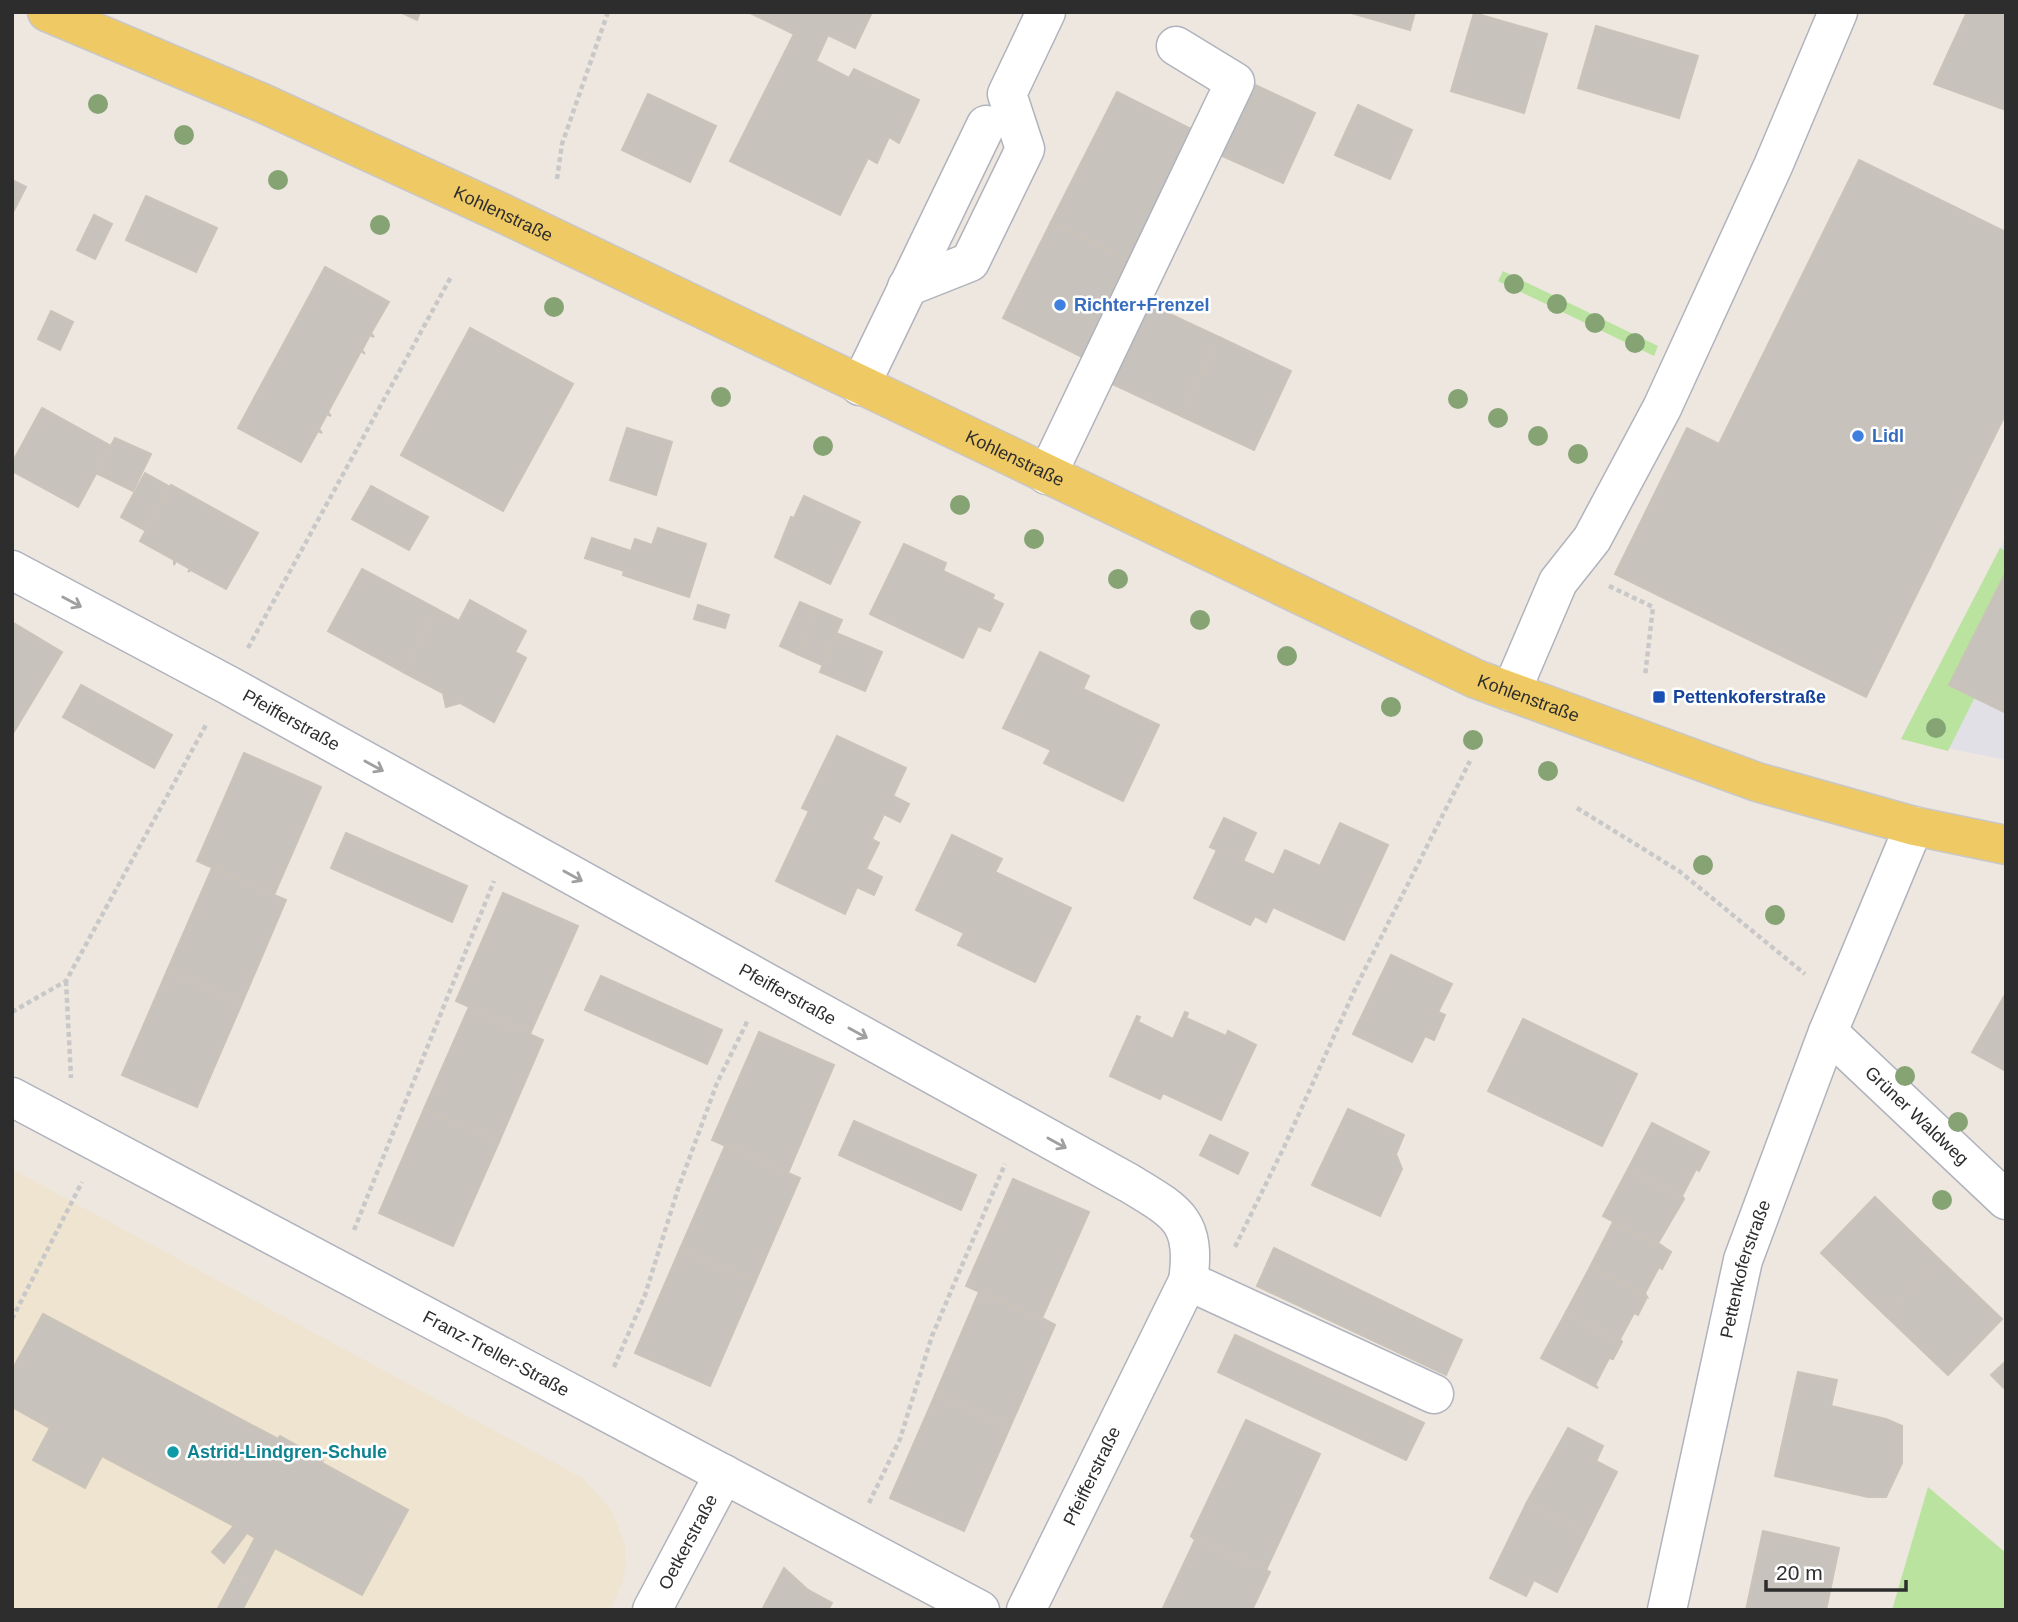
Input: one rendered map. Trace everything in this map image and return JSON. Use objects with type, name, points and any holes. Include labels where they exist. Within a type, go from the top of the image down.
[{"type":"main road","name":"Kohlenstraße","points":[[47,12],[345,141],[1511,692],[1757,782],[1914,826],[2006,845]]},
{"type":"street","points":[[907,287],[970,262],[1025,149],[1007,94],[1046,12]]},
{"type":"street","points":[[1511,692],[1558,582],[1592,539],[1661,408],[1773,166],[1838,12]]},
{"type":"street","points":[[1047,475],[1235,82],[1175,46]]},
{"type":"street","points":[[860,386],[986,125]]},
{"type":"street","name":"Pfeifferstraße","points":[[12,570],[228,685],[1129,1183],[1165,1205],[1184,1223],[1190,1266],[1026,1610]]},
{"type":"street","name":"Pettenkoferstraße","points":[[1667,1610],[1744,1260],[1834,1018],[1914,826]]},
{"type":"street","name":"Grüner Waldweg","points":[[1834,1018],[2006,1200]]},
{"type":"street","name":"Franz-Treller-Straße","points":[[12,1097],[980,1610]]},
{"type":"street","points":[[1190,1266],[1434,1394]]},
{"type":"street","name":"Oetkerstraße","points":[[652,1610],[724,1474]]},
{"type":"path","points":[[557,179],[562,144],[608,12]]},
{"type":"path","points":[[12,1012],[66,981],[452,275]]},
{"type":"path","points":[[1570,566],[1653,607],[1645,676]]},
{"type":"path","points":[[1190,1266],[1236,1247],[1357,985],[1469,761]]},
{"type":"path","points":[[1577,808],[1679,871],[1750,927],[1834,1018]]},
{"type":"path","points":[[339,1270],[442,1005],[511,842]]},
{"type":"path","points":[[12,1320],[87,1137],[66,981]]},
{"type":"path","points":[[597,1406],[645,1295],[678,1189],[717,1083],[767,983]]},
{"type":"path","points":[[850,1541],[900,1439],[932,1336],[1022,1124]]},
{"type":"shaded area","points":[[2006,537],[2006,760],[1901,739]]},
{"type":"shaded area","points":[[12,1169],[584,1479],[613,1512],[625,1546],[626,1566],[621,1587],[610,1610],[12,1610]]},
{"type":"green space","points":[[1503,271],[1658,346],[1654,356],[1498,281]]},
{"type":"green space","points":[[2000,548],[2006,551],[2006,572],[1949,684],[1975,697],[1948,751],[1901,739]]},
{"type":"green space","points":[[1928,1487],[2006,1553],[2006,1610],[1892,1610]]},
{"type":"building","points":[[400,12],[420,12],[417,20]]},
{"type":"building","points":[[748,12],[872,12],[855,48],[828,35],[816,61],[849,78],[854,69],[919,100],[899,143],[889,137],[877,163],[868,158],[840,215],[730,161],[794,34]]},
{"type":"building","points":[[1348,12],[1415,12],[1410,30]]},
{"type":"building","points":[[1967,12],[2006,14],[2006,110],[1934,84]]},
{"type":"building","points":[[1474,13],[1547,34],[1524,113],[1451,91]]},
{"type":"building","points":[[1596,26],[1698,56],[1679,118],[1578,88]]},
{"type":"building","points":[[1253,84],[1315,113],[1283,183],[1220,155]]},
{"type":"building","points":[[1117,92],[1197,132],[1131,262],[1051,222]]},
{"type":"building","points":[[648,94],[716,126],[690,182],[622,150]]},
{"type":"building","points":[[1358,105],[1412,130],[1390,179],[1335,155]]},
{"type":"building","name":"Lidl","points":[[1859,160],[2006,232],[2006,413],[1866,697],[1615,574],[1687,428],[1719,444]]},
{"type":"building","points":[[12,180],[26,187],[12,214]]},
{"type":"building","points":[[146,196],[217,228],[196,272],[126,240]]},
{"type":"building","points":[[94,215],[112,224],[95,259],[77,250]]},
{"type":"building","points":[[1051,222],[1131,262],[1084,358],[1003,318]]},
{"type":"building","points":[[325,267],[389,302],[371,333],[374,337],[370,335],[362,350],[365,354],[361,351],[328,412],[331,416],[327,414],[319,429],[322,433],[318,431],[301,462],[238,428]]},
{"type":"building","points":[[1146,303],[1219,337],[1181,416],[1108,382]]},
{"type":"building","points":[[51,311],[73,322],[60,350],[38,339]]},
{"type":"building","points":[[470,328],[573,384],[503,511],[401,455]]},
{"type":"building","points":[[1219,337],[1291,371],[1254,450],[1181,416]]},
{"type":"building","points":[[42,408],[111,446],[78,507],[12,471],[12,463]]},
{"type":"building","points":[[627,428],[672,442],[656,495],[610,480]]},
{"type":"building","points":[[115,438],[151,454],[133,491],[96,473]]},
{"type":"building","points":[[145,473],[170,487],[146,531],[121,517]]},
{"type":"building","points":[[171,485],[258,533],[226,589],[191,570],[188,572],[190,569],[176,561],[174,565],[174,560],[140,541]]},
{"type":"building","points":[[371,486],[428,517],[409,550],[352,519]]},
{"type":"building","points":[[804,496],[860,522],[830,584],[775,557],[791,517],[794,518]]},
{"type":"building","points":[[658,528],[706,544],[689,597],[623,575],[624,571],[585,558],[592,538],[631,551],[635,539],[652,545]]},
{"type":"building","points":[[904,544],[946,563],[943,571],[994,595],[992,599],[1003,604],[990,631],[978,626],[963,658],[870,614]]},
{"type":"building","points":[[362,569],[437,609],[403,672],[328,631]]},
{"type":"building","points":[[2006,572],[2006,713],[1949,685]]},
{"type":"building","points":[[470,600],[526,631],[515,652],[526,658],[494,722],[460,703],[446,707],[443,693],[403,672],[437,609],[459,621]]},
{"type":"building","points":[[800,602],[816,609],[797,654],[780,646]]},
{"type":"building","points":[[698,605],[729,615],[725,628],[694,619]]},
{"type":"building","points":[[816,609],[842,620],[822,665],[797,654]]},
{"type":"building","points":[[12,622],[62,652],[12,735]]},
{"type":"building","points":[[836,633],[882,652],[865,691],[820,672]]},
{"type":"building","points":[[1040,652],[1089,676],[1083,689],[1159,725],[1123,801],[1044,763],[1051,750],[1003,728]]},
{"type":"building","points":[[81,685],[172,735],[154,768],[63,717]]},
{"type":"building","points":[[837,736],[906,768],[893,796],[909,804],[900,822],[884,814],[872,839],[879,843],[866,869],[882,877],[874,895],[857,887],[845,914],[776,881],[809,811],[802,808]]},
{"type":"building","points":[[244,753],[321,787],[274,895],[197,861]]},
{"type":"building","points":[[1224,818],[1256,833],[1243,861],[1274,875],[1285,850],[1320,866],[1340,823],[1388,845],[1344,940],[1273,907],[1266,922],[1255,916],[1250,925],[1194,898],[1217,850],[1210,847]]},
{"type":"building","points":[[346,833],[467,886],[452,922],[331,868]]},
{"type":"building","points":[[952,835],[1002,859],[995,872],[1071,908],[1035,982],[958,945],[964,933],[916,910]]},
{"type":"building","points":[[212,868],[286,900],[242,1003],[167,971]]},
{"type":"building","points":[[503,893],[578,926],[530,1034],[456,1001]]},
{"type":"building","points":[[1391,955],[1452,984],[1438,1012],[1445,1015],[1434,1040],[1425,1036],[1412,1062],[1353,1034]]},
{"type":"building","points":[[167,971],[242,1003],[197,1107],[122,1075]]},
{"type":"building","points":[[601,976],[722,1030],[707,1064],[585,1010]]},
{"type":"building","points":[[2006,993],[2006,1071],[1972,1052]]},
{"type":"building","points":[[469,1007],[543,1040],[499,1142],[424,1109]]},
{"type":"building","points":[[1185,1012],[1188,1013],[1186,1018],[1226,1036],[1228,1031],[1256,1045],[1221,1120],[1163,1093],[1160,1099],[1110,1076],[1137,1016],[1140,1017],[1138,1022],[1173,1039]]},
{"type":"building","points":[[1523,1019],[1637,1074],[1602,1146],[1488,1091]]},
{"type":"building","points":[[759,1032],[834,1065],[788,1173],[712,1140]]},
{"type":"building","points":[[424,1109],[499,1142],[453,1246],[379,1213]]},
{"type":"building","points":[[1348,1109],[1404,1135],[1396,1154],[1402,1169],[1380,1216],[1312,1185]]},
{"type":"building","points":[[854,1121],[976,1175],[961,1210],[839,1155]]},
{"type":"building","points":[[1652,1123],[1709,1152],[1699,1171],[1696,1169],[1682,1196],[1684,1199],[1628,1169]]},
{"type":"building","points":[[1210,1135],[1248,1153],[1238,1174],[1200,1155]]},
{"type":"building","points":[[725,1146],[800,1178],[755,1282],[680,1249]]},
{"type":"building","points":[[1628,1169],[1684,1199],[1658,1243],[1671,1252],[1603,1216]]},
{"type":"building","points":[[1013,1179],[1089,1212],[1042,1318],[1055,1325],[966,1286]]},
{"type":"building","points":[[1875,1197],[1939,1259],[1885,1315],[1821,1253]]},
{"type":"building","points":[[1613,1222],[1671,1252],[1662,1269],[1659,1267],[1645,1293],[1647,1297],[1590,1267]]},
{"type":"building","points":[[1274,1248],[1462,1340],[1446,1375],[1257,1286]]},
{"type":"building","points":[[680,1249],[755,1282],[710,1386],[635,1353]]},
{"type":"building","points":[[1939,1259],[2002,1319],[1948,1375],[1885,1315]]},
{"type":"building","points":[[1590,1267],[1647,1297],[1638,1315],[1634,1313],[1620,1339],[1622,1342],[1566,1312]]},
{"type":"building","points":[[979,1292],[1055,1325],[1010,1427],[935,1395]]},
{"type":"building","points":[[1566,1312],[1622,1342],[1613,1359],[1609,1358],[1595,1385],[1598,1388],[1541,1358]]},
{"type":"building","name":"Astrid-Lindgren-Schule","points":[[43,1314],[278,1439],[280,1436],[323,1460],[322,1463],[408,1510],[362,1595],[275,1548],[255,1586],[235,1576],[255,1538],[247,1533],[224,1563],[212,1552],[234,1526],[102,1456],[85,1488],[33,1460],[50,1428],[12,1407],[12,1370]]},
{"type":"building","points":[[1235,1335],[1424,1423],[1406,1460],[1218,1372]]},
{"type":"building","points":[[2006,1361],[2006,1390],[1991,1375]]},
{"type":"building","points":[[1798,1372],[1837,1380],[1831,1406],[1886,1419],[1902,1426],[1902,1463],[1886,1497],[1868,1497],[1775,1476]]},
{"type":"building","points":[[935,1395],[1010,1427],[964,1531],[890,1498]]},
{"type":"building","points":[[1246,1420],[1320,1454],[1266,1570],[1191,1536]]},
{"type":"building","points":[[1568,1428],[1603,1446],[1596,1461],[1617,1472],[1587,1532],[1527,1502]]},
{"type":"building","points":[[1527,1502],[1587,1532],[1557,1592],[1534,1580],[1526,1596],[1490,1578]]},
{"type":"building","points":[[1763,1531],[1839,1548],[1826,1610],[1746,1610]]},
{"type":"building","points":[[1191,1536],[1270,1572],[1252,1610],[1162,1610],[1195,1540]]},
{"type":"building","points":[[784,1568],[808,1590],[832,1603],[828,1610],[762,1610]]},
{"type":"building","points":[[235,1576],[255,1586],[242,1610],[217,1610]]},
{"type":"place","name":"Richter+Frenzel","points":[[1060,305]]},
{"type":"place","name":"Lidl","points":[[1858,436]]},
{"type":"place","name":"Pettenkoferstraße","points":[[1659,697]]},
{"type":"place","name":"Astrid-Lindgren-Schule","points":[[173,1452]]}]
